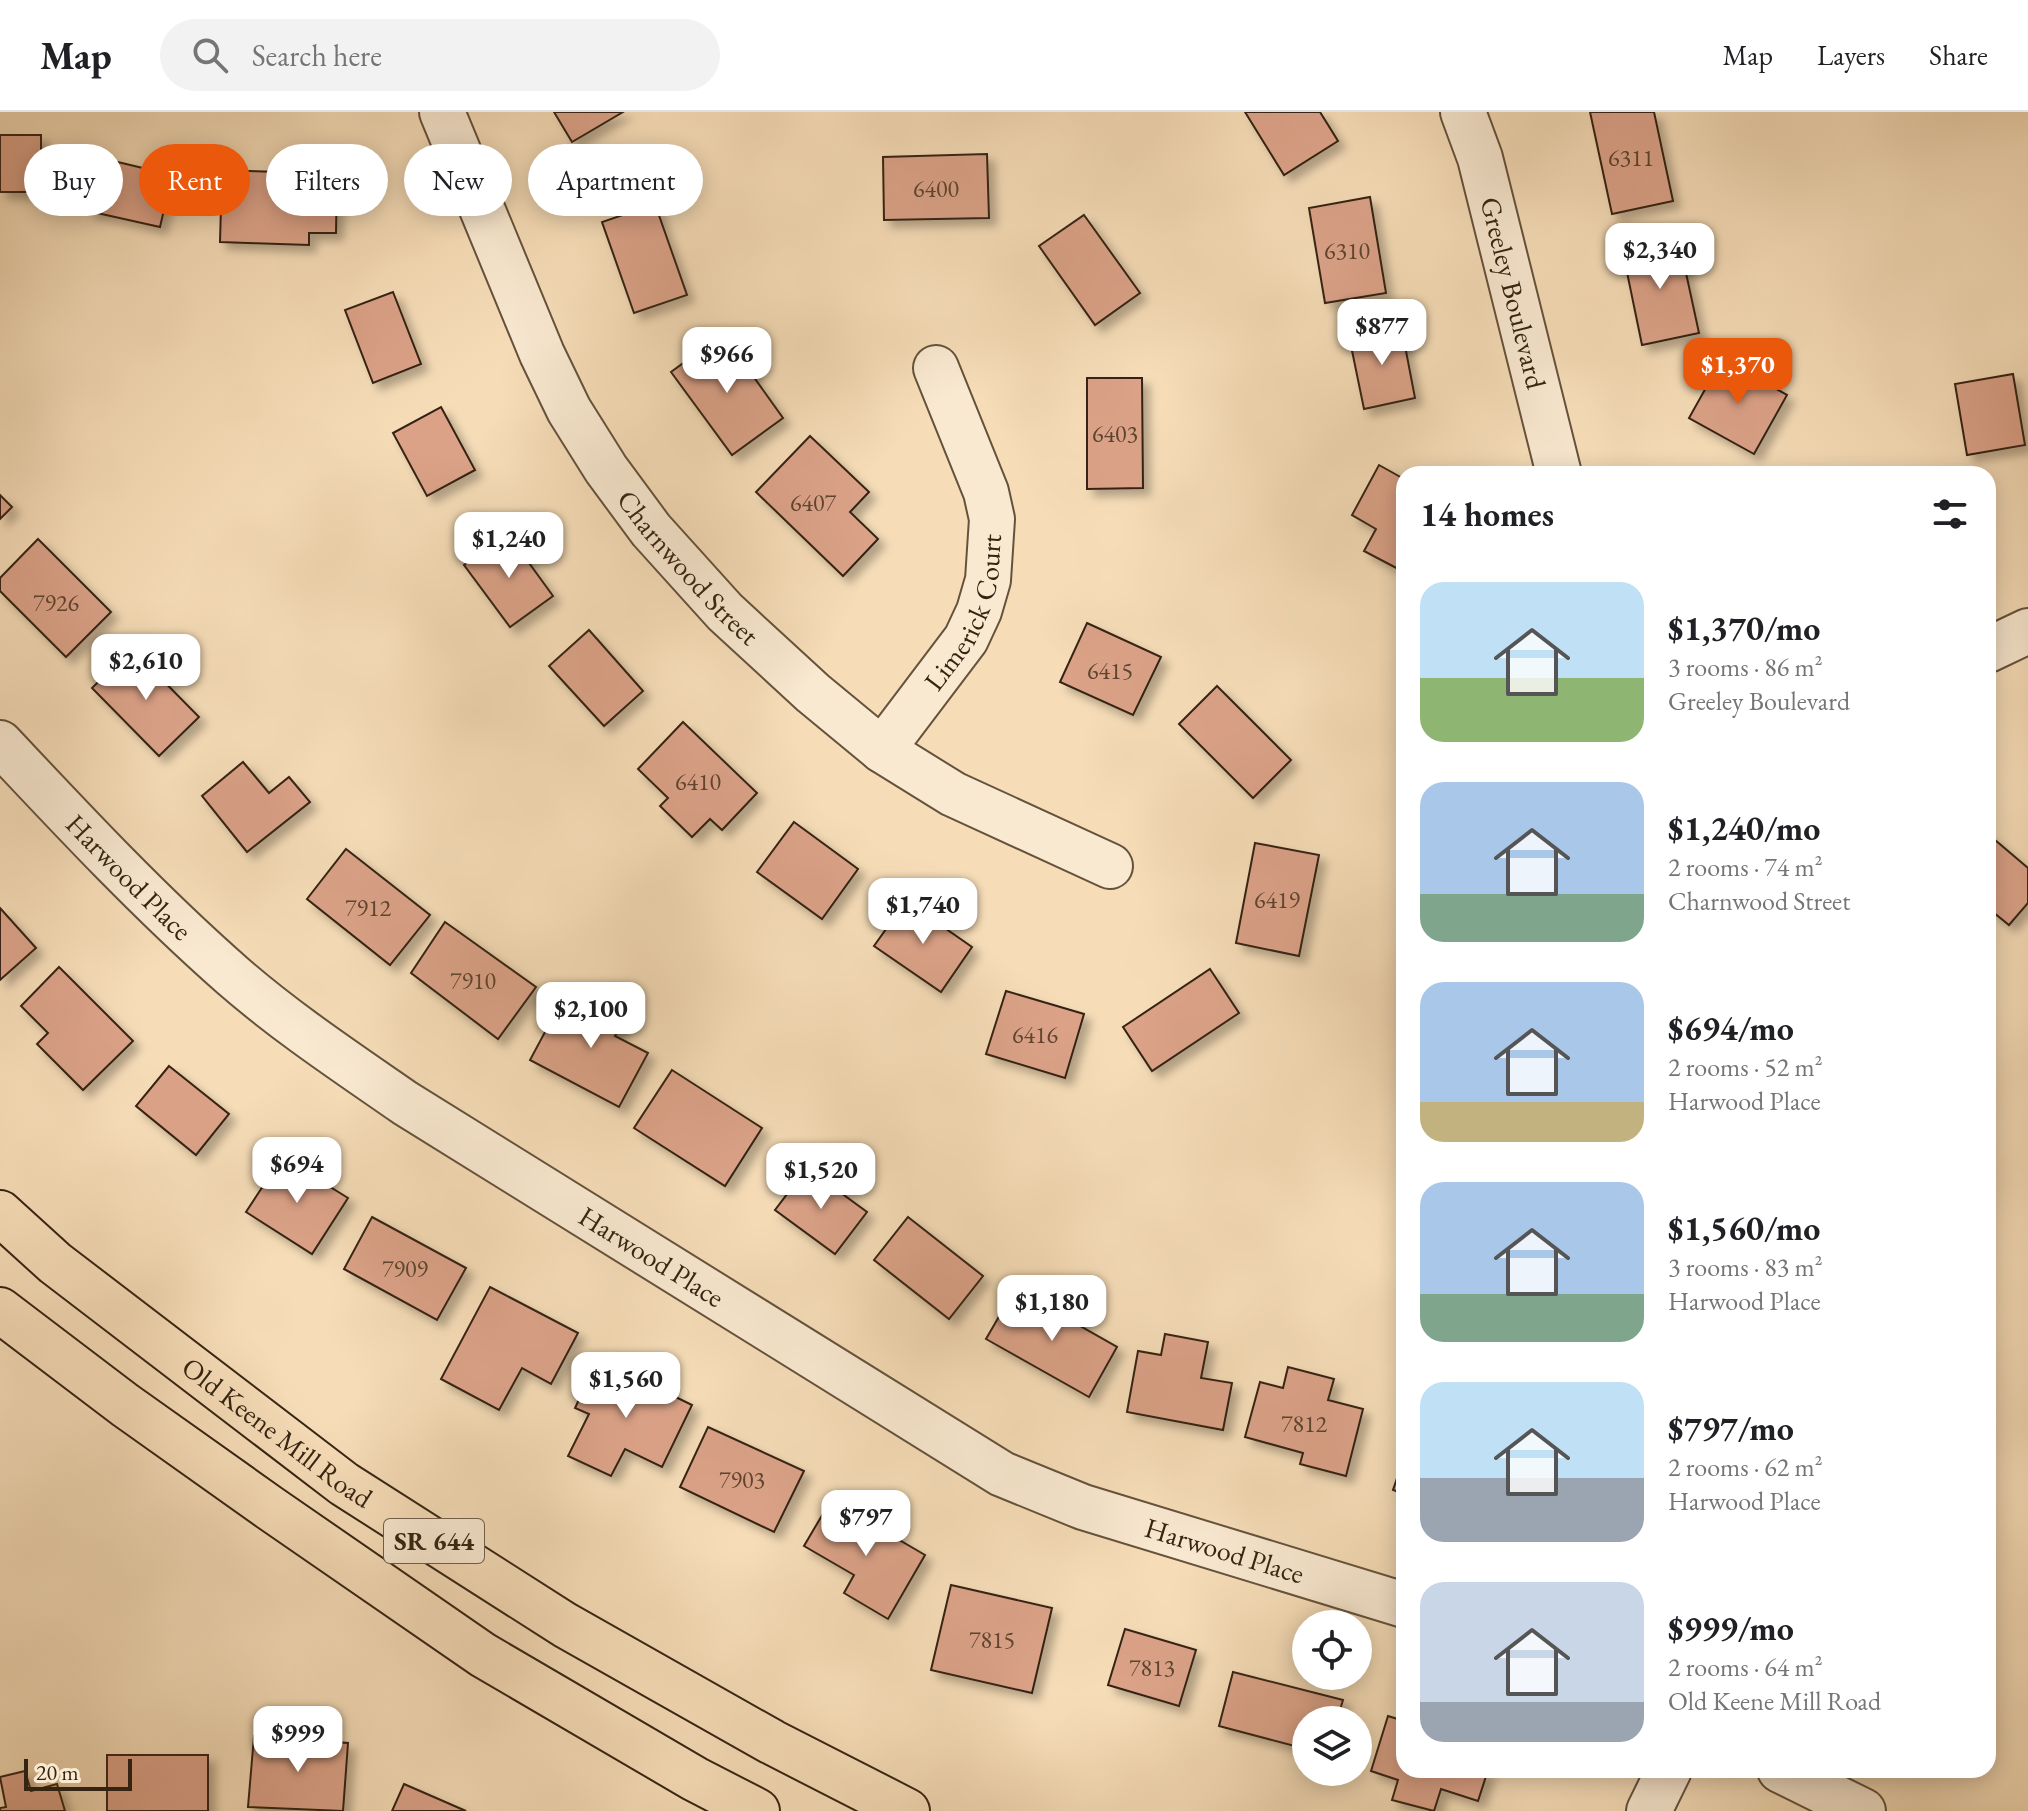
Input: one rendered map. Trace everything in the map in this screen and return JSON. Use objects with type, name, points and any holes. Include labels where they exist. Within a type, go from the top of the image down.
[{"type":"main road","name":"Old Keene Mill Road","points":[[0,1213],[67,1272],[344,1484],[565,1625],[772,1742],[907,1811]]},
{"type":"main road","name":"SR 644","points":[[0,1310],[257,1500],[483,1655],[695,1779],[757,1811]]},
{"type":"street","name":"Charnwood Street","points":[[442,112],[542,354],[569,410],[606,469],[651,530],[725,612],[813,693],[882,750],[953,794],[1110,866]]},
{"type":"street","name":"Greeley Boulevard","points":[[1463,112],[1480,158],[1557,466]]},
{"type":"street","name":"Limerick Court","points":[[882,750],[966,639],[988,580],[992,519],[986,492],[936,368]]},
{"type":"street","points":[[1996,646],[2028,631]]},
{"type":"street","name":"Harwood Place","points":[[0,743],[148,898],[235,977],[316,1042],[405,1103],[1002,1474],[1083,1507],[1396,1603]]},
{"type":"street","points":[[1649,1811],[1665,1778]]},
{"type":"street","points":[[1796,1778],[1863,1811]]},
{"type":"building","points":[[554,112],[623,112],[572,142]]},
{"type":"building","points":[[1245,112],[1320,112],[1338,141],[1284,175]]},
{"type":"building","points":[[1590,112],[1654,112],[1673,201],[1612,214]]},
{"type":"building","points":[[0,135],[41,135],[41,144],[24,144],[24,192],[0,192]]},
{"type":"building","points":[[987,154],[989,218],[884,220],[883,157]]},
{"type":"building","points":[[123,163],[139,167],[139,216],[163,216],[160,227],[110,216],[123,216]]},
{"type":"building","points":[[250,171],[266,172],[266,216],[336,216],[336,233],[309,233],[309,245],[220,242],[221,216],[250,216]]},
{"type":"building","points":[[1370,197],[1386,293],[1325,303],[1309,208]]},
{"type":"building","points":[[1084,215],[1140,293],[1095,325],[1039,246]]},
{"type":"building","points":[[620,216],[659,216],[687,295],[634,313],[602,222]]},
{"type":"building","points":[[1678,236],[1699,333],[1642,345],[1622,248]]},
{"type":"building","points":[[393,292],[421,364],[373,383],[345,310]]},
{"type":"building","points":[[1401,325],[1415,398],[1364,409],[1349,336]]},
{"type":"building","points":[[723,334],[783,418],[732,455],[671,372]]},
{"type":"building","points":[[1722,359],[1787,395],[1754,454],[1689,418]]},
{"type":"building","points":[[2013,374],[2025,445],[1967,455],[1955,384]]},
{"type":"building","points":[[1087,378],[1142,378],[1143,488],[1087,489]]},
{"type":"building","points":[[441,407],[475,470],[427,496],[393,433]]},
{"type":"building","points":[[810,436],[869,492],[850,512],[878,539],[843,576],[756,492]]},
{"type":"building","points":[[1379,465],[1396,475],[1396,568],[1364,551],[1376,529],[1352,515]]},
{"type":"building","points":[[0,495],[12,507],[0,519]]},
{"type":"building","points":[[508,534],[553,596],[510,627],[464,565]]},
{"type":"building","points":[[38,539],[111,612],[66,657],[0,591],[0,578]]},
{"type":"building","points":[[1087,623],[1161,657],[1133,715],[1060,682]]},
{"type":"building","points":[[589,630],[643,691],[604,726],[549,666]]},
{"type":"building","points":[[132,649],[199,717],[159,756],[92,688]]},
{"type":"building","points":[[1217,686],[1291,760],[1253,798],[1179,724]]},
{"type":"building","points":[[683,722],[757,793],[722,830],[710,819],[692,837],[660,806],[668,798],[638,769]]},
{"type":"building","points":[[243,762],[269,793],[289,777],[310,802],[247,852],[202,796]]},
{"type":"building","points":[[794,822],[858,869],[822,919],[757,872]]},
{"type":"building","points":[[1996,841],[2028,868],[2028,903],[2009,925],[1996,914]]},
{"type":"building","points":[[1255,843],[1319,855],[1299,956],[1236,943]]},
{"type":"building","points":[[346,849],[430,915],[390,965],[307,899]]},
{"type":"building","points":[[906,901],[972,947],[941,992],[874,946]]},
{"type":"building","points":[[0,908],[36,948],[0,980]]},
{"type":"building","points":[[445,922],[536,987],[498,1039],[411,973]]},
{"type":"building","points":[[59,967],[133,1041],[83,1090],[37,1044],[48,1033],[21,1006]]},
{"type":"building","points":[[1210,969],[1239,1013],[1152,1071],[1123,1027]]},
{"type":"building","points":[[1006,991],[1084,1014],[1065,1078],[986,1054]]},
{"type":"building","points":[[590,995],[627,1014],[615,1036],[648,1053],[619,1107],[530,1060],[561,1002],[581,1013]]},
{"type":"building","points":[[169,1066],[229,1114],[196,1155],[136,1106]]},
{"type":"building","points":[[672,1070],[762,1128],[725,1186],[634,1128]]},
{"type":"building","points":[[282,1157],[348,1198],[312,1254],[246,1212]]},
{"type":"building","points":[[807,1168],[867,1212],[835,1254],[775,1210]]},
{"type":"building","points":[[372,1217],[466,1268],[437,1320],[344,1269]]},
{"type":"building","points":[[908,1217],[983,1276],[949,1319],[874,1260]]},
{"type":"building","points":[[490,1287],[578,1333],[551,1384],[522,1368],[499,1410],[441,1379]]},
{"type":"building","points":[[1015,1289],[1117,1347],[1089,1397],[986,1339]]},
{"type":"building","points":[[1165,1334],[1208,1342],[1201,1378],[1232,1383],[1223,1430],[1127,1412],[1138,1351],[1161,1355]]},
{"type":"building","points":[[598,1359],[692,1405],[662,1467],[625,1449],[611,1476],[568,1456],[589,1414],[575,1408]]},
{"type":"building","points":[[1288,1367],[1334,1379],[1328,1400],[1363,1409],[1346,1476],[1300,1464],[1303,1453],[1245,1437],[1260,1382],[1283,1388]]},
{"type":"building","points":[[708,1427],[804,1471],[774,1532],[680,1487]]},
{"type":"building","points":[[831,1500],[925,1555],[888,1619],[844,1593],[854,1575],[804,1546]]},
{"type":"building","points":[[951,1585],[1052,1608],[1032,1693],[931,1670]]},
{"type":"building","points":[[1125,1629],[1196,1650],[1179,1706],[1108,1685]]},
{"type":"building","points":[[1233,1672],[1292,1687],[1292,1690],[1343,1700],[1341,1706],[1292,1706],[1292,1745],[1219,1726]]},
{"type":"building","points":[[1388,1716],[1396,1718],[1396,1778],[1485,1778],[1478,1801],[1441,1789],[1434,1811],[1392,1800],[1398,1780],[1372,1771]]},
{"type":"building","points":[[254,1736],[348,1743],[343,1811],[248,1807]]},
{"type":"building","points":[[107,1755],[208,1755],[208,1811],[107,1811]]},
{"type":"building","points":[[25,1771],[31,1791],[57,1784],[65,1811],[0,1811],[0,1808],[6,1807],[0,1777]]},
{"type":"building","points":[[404,1784],[466,1811],[392,1811]]}]
